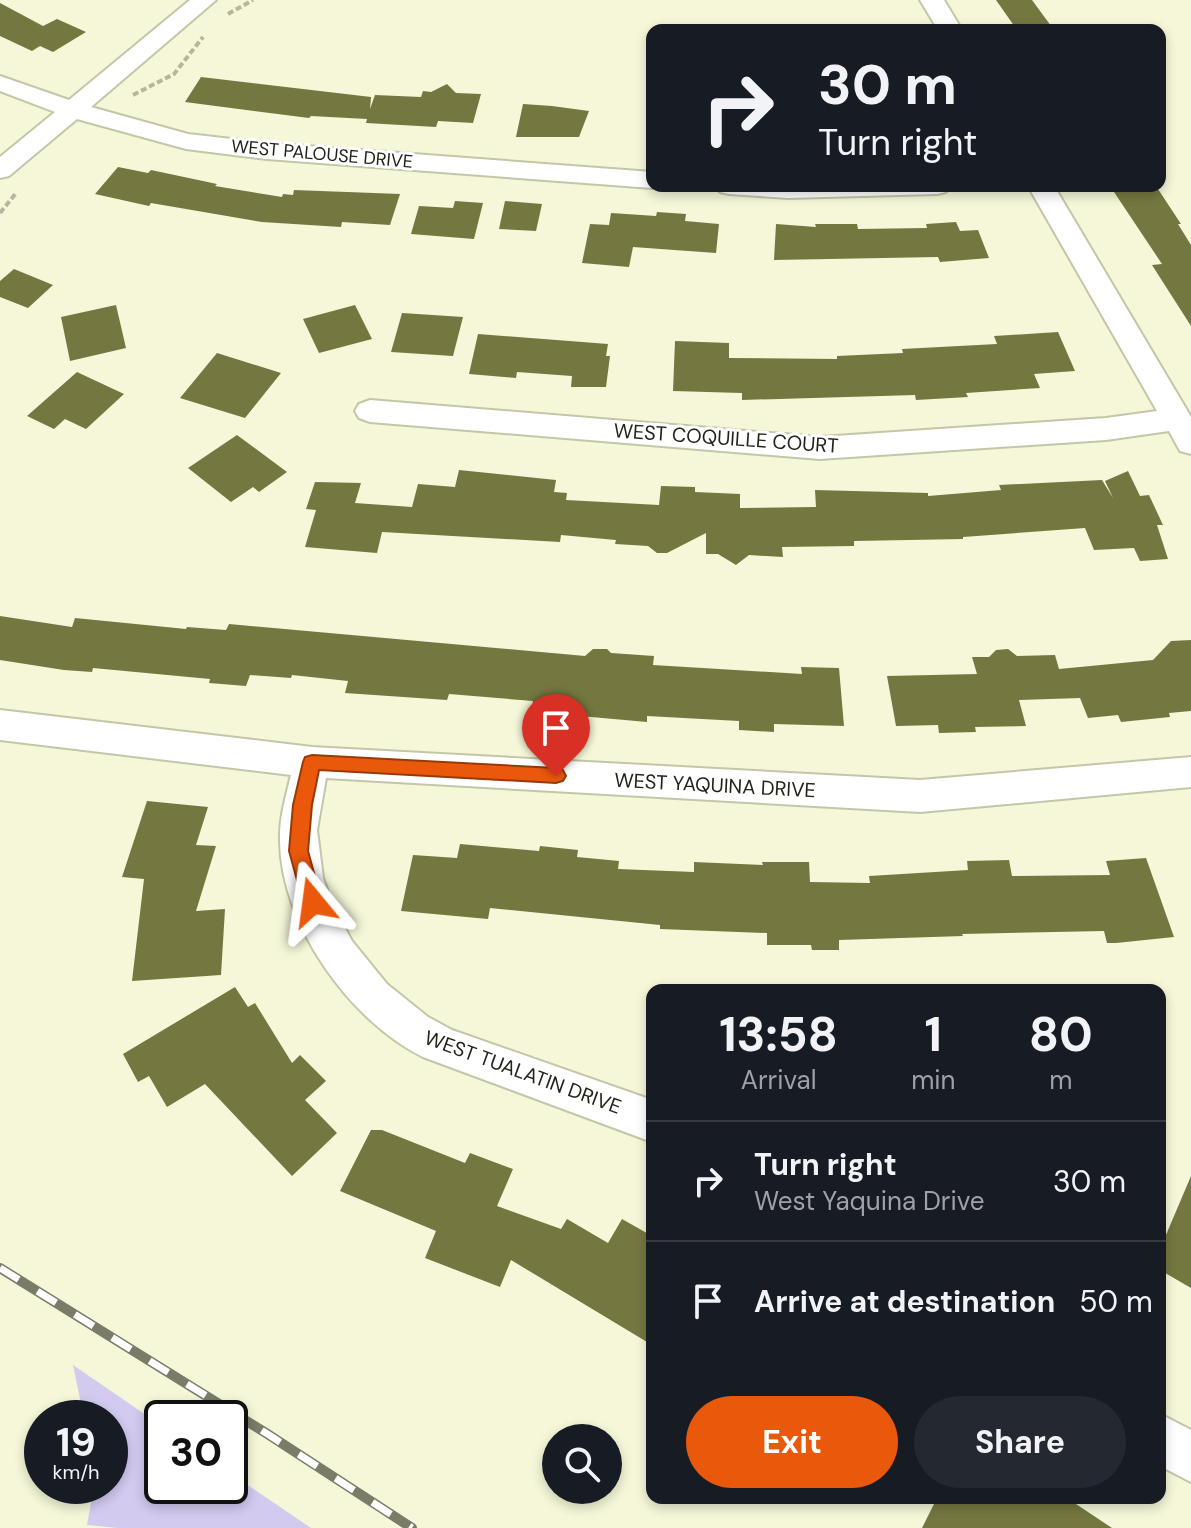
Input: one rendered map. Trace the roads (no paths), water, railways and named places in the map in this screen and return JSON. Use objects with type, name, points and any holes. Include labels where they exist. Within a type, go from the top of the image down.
[{"type":"street","points":[[0,170],[204,0]]},
{"type":"street","points":[[932,0],[946,24]]},
{"type":"street","name":"WEST PALOUSE DRIVE","points":[[0,83],[70,109],[186,141],[646,180]]},
{"type":"street","points":[[1045,192],[1184,431]]},
{"type":"street","name":"WEST COQUILLE COURT","points":[[370,411],[820,448],[1106,429],[1184,431]]},
{"type":"street","name":"WEST YAQUINA DRIVE","points":[[0,725],[312,762],[920,796],[1191,772]]},
{"type":"street","name":"WEST TUALATIN DRIVE","points":[[312,762],[303,805],[299,851],[313,902],[335,949],[366,992],[415,1031],[464,1054],[613,1103],[646,1118]]},
{"type":"street","points":[[1166,1442],[1191,1458]]},
{"type":"railway","points":[[0,1268],[266,1433],[412,1528]]}]
